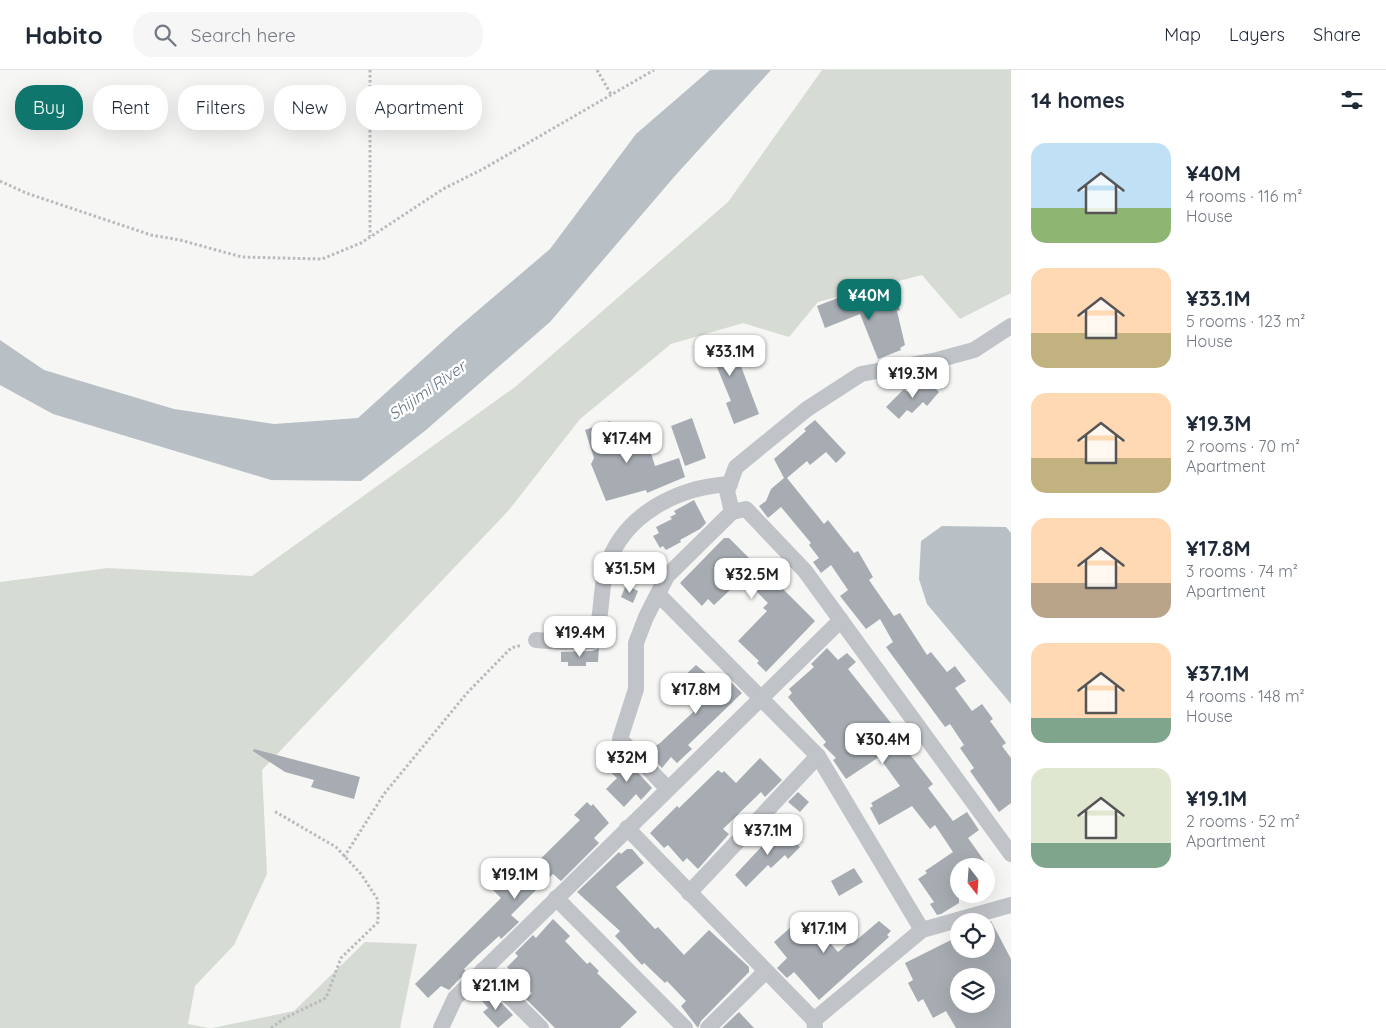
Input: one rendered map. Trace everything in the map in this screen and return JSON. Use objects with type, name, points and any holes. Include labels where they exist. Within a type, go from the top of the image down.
[{"type":"street","points":[[732,512],[727,491],[736,467],[807,409],[862,374],[937,360],[974,350],[1011,326]]},
{"type":"street","points":[[536,640],[592,641],[598,629],[607,568],[615,547],[630,527],[658,503],[710,485],[730,484]]},
{"type":"street","points":[[667,788],[620,739],[636,689],[636,643],[667,576],[732,512],[746,509],[805,571],[1011,854]]},
{"type":"street","points":[[658,594],[818,756],[922,930]]},
{"type":"street","points":[[441,1028],[455,998],[626,828],[840,620]]},
{"type":"street","points":[[689,894],[818,756]]},
{"type":"street","points":[[626,828],[766,971],[814,1024],[922,930],[1011,904]]},
{"type":"street","points":[[556,898],[685,1028]]},
{"type":"street","points":[[483,970],[541,1028]]},
{"type":"street","points":[[708,1028],[766,971]]},
{"type":"path","points":[[370,70],[370,236]]},
{"type":"path","points":[[597,70],[612,96]]},
{"type":"path","points":[[0,181],[26,193],[151,235],[180,240],[242,257],[322,259],[361,243],[443,189],[484,169],[654,70]]},
{"type":"path","points":[[344,857],[384,794],[467,693],[511,648],[536,640]]},
{"type":"path","points":[[271,1028],[285,1018],[326,998],[340,958],[378,922],[378,900],[360,874],[336,847],[274,811]]},
{"type":"shaded area","points":[[822,70],[1011,70],[1011,293],[960,319],[922,275],[818,302],[789,337],[743,323],[671,344],[580,419],[509,510],[262,770],[267,874],[234,945],[195,986],[188,1024],[208,1028],[0,1028],[0,582],[108,568],[252,576],[515,387],[728,202]]},
{"type":"shaded area","points":[[365,942],[417,944],[400,1028],[212,1028],[294,1011]]},
{"type":"water","name":"Shijimi River","points":[[710,70],[771,70],[674,177],[550,322],[426,430],[361,481],[271,480],[53,414],[0,385],[0,340],[44,370],[174,409],[274,424],[358,418],[455,330],[550,249],[636,134]]},
{"type":"water","points":[[942,526],[1006,527],[1011,533],[1011,704],[927,604],[919,579],[921,541]]},
{"type":"building","points":[[893,293],[900,310],[897,311],[905,345],[900,348],[901,350],[878,359],[860,314],[825,328],[817,306],[848,294],[851,302],[859,298],[862,305]]},
{"type":"building","points":[[721,336],[722,340],[730,337],[759,414],[734,424],[726,403],[731,401],[714,360],[701,364],[694,346]]},
{"type":"building","points":[[919,379],[927,386],[930,383],[939,392],[927,406],[923,402],[912,413],[907,410],[899,419],[886,407],[904,389],[907,392]]},
{"type":"building","points":[[692,418],[706,458],[685,466],[671,426]]},
{"type":"building","points":[[815,420],[846,453],[836,463],[826,452],[810,465],[807,461],[787,478],[824,524],[828,520],[854,553],[858,551],[873,577],[869,580],[894,616],[900,613],[927,655],[931,652],[947,672],[955,666],[966,681],[955,688],[972,711],[982,704],[993,719],[990,721],[1006,743],[1002,746],[1011,758],[1011,803],[999,812],[970,771],[974,768],[960,748],[964,745],[950,724],[945,727],[886,647],[893,642],[880,619],[866,629],[840,596],[848,590],[831,565],[821,573],[813,562],[819,558],[809,545],[811,543],[781,507],[768,518],[759,506],[766,501],[771,489],[784,478],[774,459],[806,431],[804,429]]},
{"type":"building","points":[[610,421],[612,425],[618,426],[623,441],[645,434],[655,466],[679,458],[685,477],[647,493],[646,490],[606,501],[591,464],[594,458],[585,430]]},
{"type":"building","points":[[694,500],[706,523],[700,529],[680,540],[681,542],[666,550],[663,546],[660,548],[653,536],[659,533],[656,527],[672,519],[670,517],[676,514],[674,511]]},
{"type":"building","points":[[724,538],[729,538],[758,567],[760,566],[763,569],[773,560],[788,575],[778,584],[815,621],[766,672],[757,663],[759,661],[738,641],[767,611],[763,608],[768,603],[743,578],[714,605],[708,599],[702,606],[680,583]]},
{"type":"building","points":[[626,585],[638,591],[633,603],[621,597]]},
{"type":"building","points":[[599,648],[598,662],[586,662],[586,666],[568,666],[568,662],[561,662],[561,652],[592,651]]},
{"type":"building","points":[[827,648],[838,660],[847,653],[856,662],[848,669],[895,728],[907,746],[905,748],[933,784],[928,788],[953,821],[967,812],[979,830],[968,838],[982,858],[950,858],[950,903],[959,903],[941,914],[937,915],[930,904],[934,902],[918,879],[927,873],[925,871],[953,852],[935,825],[930,829],[912,806],[879,825],[870,808],[873,806],[871,803],[900,786],[879,757],[846,779],[833,760],[836,758],[823,745],[826,742],[788,697],[792,693],[789,689],[814,667],[811,664]]},
{"type":"building","points":[[696,665],[719,684],[726,677],[742,693],[688,745],[692,749],[677,763],[671,757],[662,768],[647,752],[660,743],[704,702],[682,678]]},
{"type":"building","points":[[254,749],[360,777],[354,799],[311,787],[314,780],[285,772],[253,751]]},
{"type":"building","points":[[620,758],[629,766],[631,765],[652,788],[641,800],[636,794],[624,807],[606,789],[617,778],[608,770]]},
{"type":"building","points":[[760,758],[782,780],[765,797],[761,792],[723,829],[729,834],[698,869],[687,858],[683,862],[668,845],[664,848],[650,833],[718,770],[722,773],[724,771],[736,783]]},
{"type":"building","points":[[798,792],[809,802],[800,812],[788,802]]},
{"type":"building","points":[[587,802],[591,806],[593,804],[609,823],[594,838],[599,843],[561,881],[553,874],[534,892],[511,915],[519,922],[501,939],[499,936],[477,956],[464,969],[466,972],[449,990],[441,986],[428,998],[415,984],[501,898],[490,887],[506,870],[518,881],[580,820],[574,815]]},
{"type":"building","points":[[778,829],[780,831],[782,829],[800,847],[788,859],[785,855],[771,868],[768,865],[746,887],[735,875]]},
{"type":"building","points":[[627,849],[632,849],[644,863],[616,887],[655,929],[658,927],[684,955],[709,930],[749,967],[749,972],[701,1021],[698,1028],[681,1006],[686,1001],[667,981],[665,983],[644,963],[642,965],[615,936],[620,931],[577,892],[619,852],[621,854]]},
{"type":"building","points":[[854,868],[863,882],[839,896],[831,881]]},
{"type":"building","points":[[808,912],[821,925],[817,928],[838,952],[851,941],[853,943],[879,921],[891,931],[887,935],[889,937],[819,1000],[794,972],[787,978],[777,968],[787,958],[774,942]]},
{"type":"building","points":[[553,919],[570,936],[565,941],[587,964],[590,962],[599,971],[597,973],[637,1012],[620,1028],[555,1028],[526,999],[532,993],[507,967],[518,956],[515,953],[533,935],[536,938]]},
{"type":"building","points":[[995,929],[1011,959],[1011,1028],[956,1028],[946,1011],[933,1018],[923,999],[918,1002],[908,983],[913,980],[905,963],[950,940],[950,958],[995,958]]},
{"type":"building","points":[[492,993],[513,1015],[498,1028],[483,1012],[488,1008],[482,1001]]},
{"type":"building","points":[[739,1012],[754,1028],[722,1028]]}]
